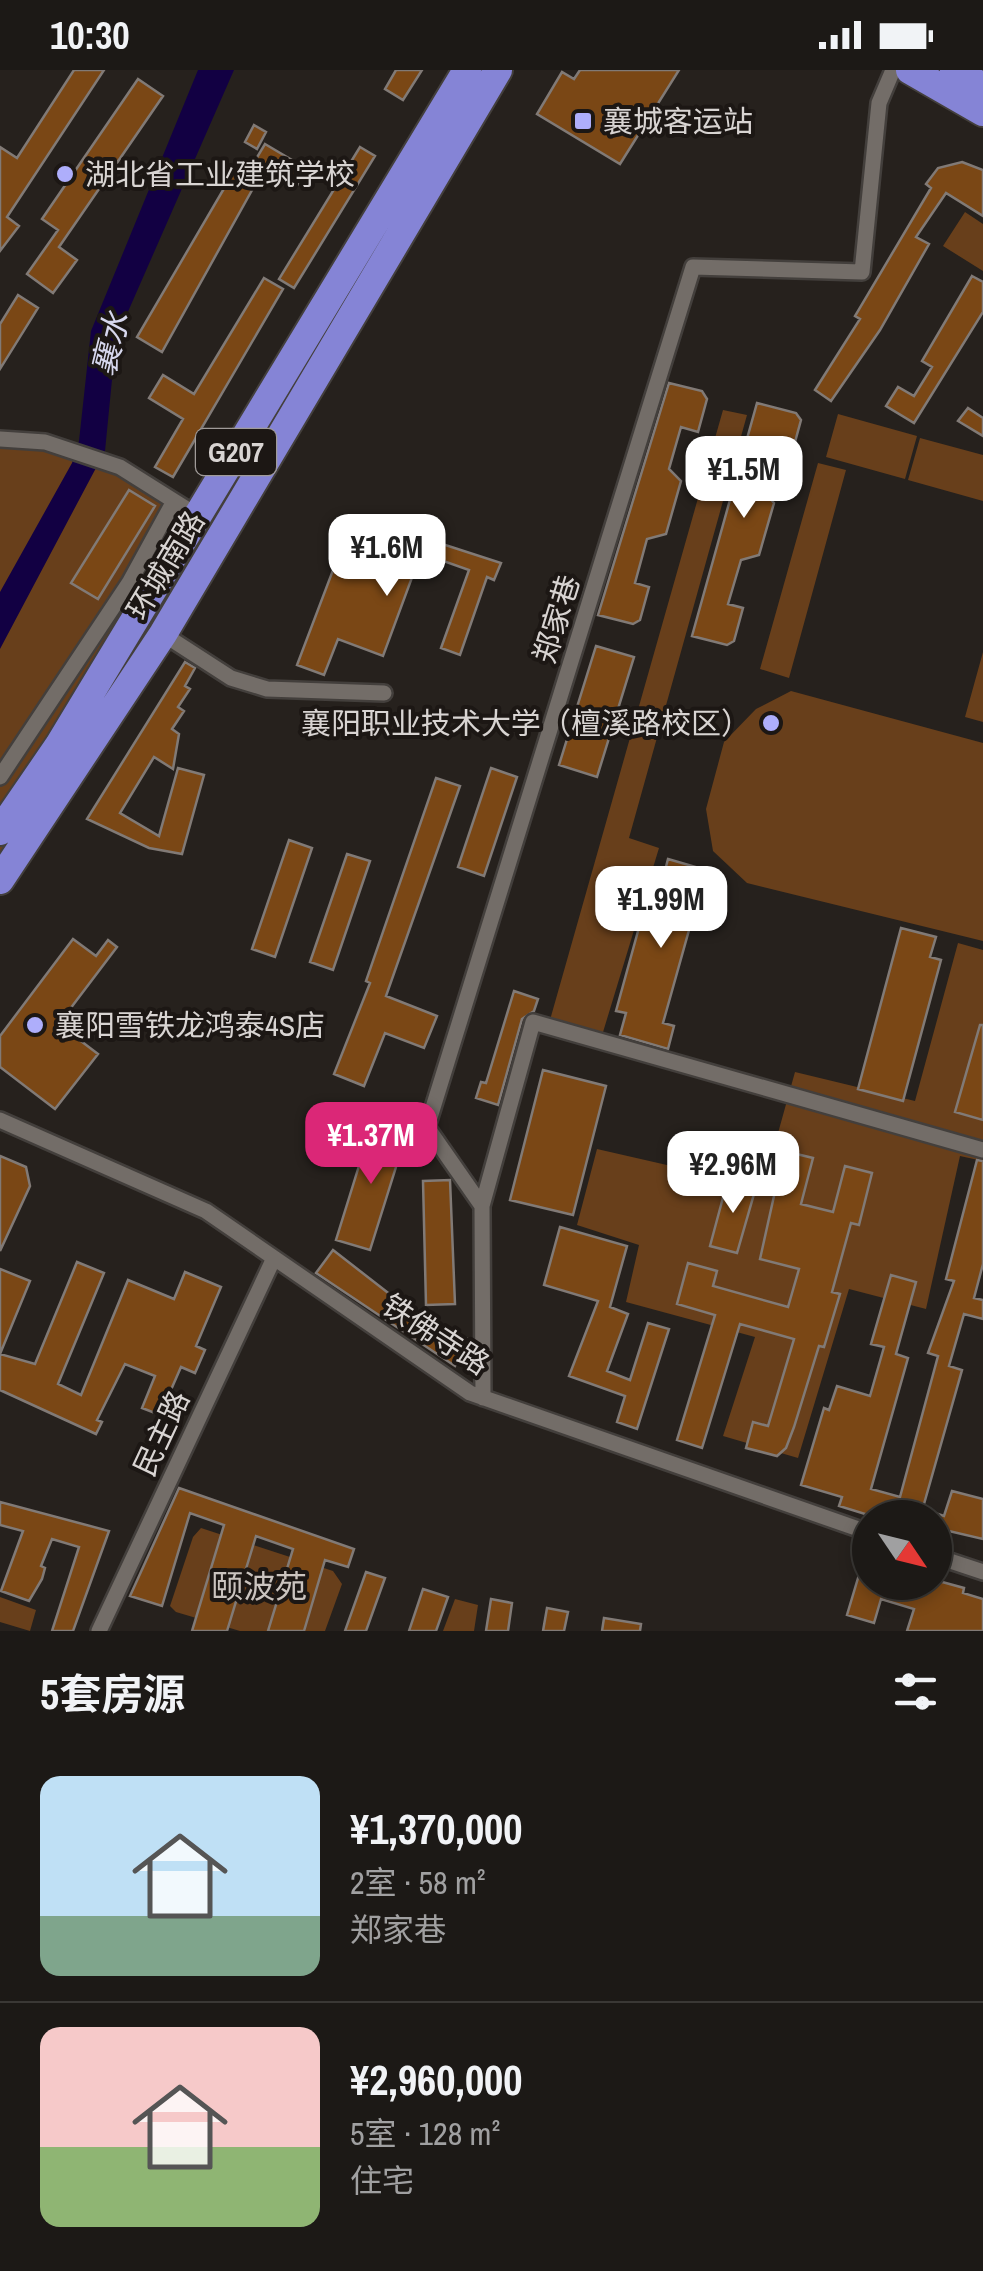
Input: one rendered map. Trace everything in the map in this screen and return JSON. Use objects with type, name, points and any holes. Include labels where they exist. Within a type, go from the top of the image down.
[{"type":"highway","name":"环城南路","points":[[0,831],[59,745],[186,508],[467,70]]},
{"type":"highway","name":"环城南路","points":[[0,880],[163,634],[498,70]]},
{"type":"highway","points":[[910,70],[983,112]]},
{"type":"highway","points":[[954,70],[983,87]]},
{"type":"street","name":"郑家巷","points":[[482,1206],[427,1127],[693,267],[862,272],[879,103],[893,70]]},
{"type":"street","points":[[0,439],[46,442],[120,467],[186,508],[129,584],[0,777]]},
{"type":"street","points":[[163,634],[231,678],[266,689],[384,693]]},
{"type":"street","points":[[484,1398],[482,1206],[533,1022],[983,1150]]},
{"type":"street","name":"铁佛寺路","points":[[0,1120],[206,1211],[484,1398],[852,1527]]},
{"type":"street","name":"民主路","points":[[99,1631],[274,1258]]},
{"type":"street","points":[[952,1562],[983,1572]]},
{"type":"shaded area","points":[[965,212],[983,224],[983,271],[943,246]]},
{"type":"shaded area","points":[[723,410],[747,415],[629,838],[659,848],[600,1042],[548,1027]]},
{"type":"shaded area","points":[[838,414],[917,436],[905,479],[826,457]]},
{"type":"shaded area","points":[[32,438],[120,467],[229,520],[0,880],[0,439]]},
{"type":"shaded area","points":[[920,438],[983,455],[983,501],[908,480]]},
{"type":"shaded area","points":[[818,463],[846,470],[789,678],[760,669]]},
{"type":"shaded area","points":[[983,652],[983,722],[965,717]]},
{"type":"shaded area","points":[[791,691],[983,743],[983,941],[747,883],[713,851],[706,809],[724,742],[756,709]]},
{"type":"shaded area","points":[[958,943],[983,950],[983,1161],[960,1156],[926,1309],[849,1289],[798,1458],[723,1436],[755,1337],[626,1302],[639,1245],[577,1225],[597,1149],[763,1187],[795,1072],[915,1101]]},
{"type":"shaded area","points":[[201,1528],[333,1571],[342,1584],[325,1631],[240,1631],[176,1612],[170,1606],[193,1537]]},
{"type":"shaded area","points":[[0,1597],[36,1610],[30,1631],[0,1622]]},
{"type":"shaded area","points":[[455,1599],[478,1605],[474,1631],[443,1631]]},
{"type":"water","name":"襄水","points":[[198,70],[234,70],[116,339],[105,451],[0,649],[0,592],[72,463],[79,441],[91,331]]},
{"type":"building","points":[[74,70],[104,70],[7,217],[19,226],[0,251],[0,147],[17,158]]},
{"type":"building","points":[[396,70],[422,70],[403,100],[385,89]]},
{"type":"building","name":"襄城客运站","points":[[580,70],[679,70],[620,164],[537,114],[562,72],[574,79]]},
{"type":"building","points":[[138,79],[163,96],[59,247],[77,260],[53,293],[27,274],[58,230],[42,219]]},
{"type":"building","points":[[254,125],[266,132],[257,149],[245,142]]},
{"type":"building","points":[[265,144],[307,169],[298,184],[266,165],[162,352],[137,337],[236,168],[247,174]]},
{"type":"building","points":[[360,147],[375,156],[294,288],[279,279]]},
{"type":"building","points":[[962,162],[983,170],[983,216],[946,193],[916,237],[929,244],[880,330],[831,401],[815,390],[860,319],[855,316],[931,188],[926,184],[938,168]]},
{"type":"building","points":[[972,276],[983,282],[983,312],[914,423],[886,406],[898,387],[914,396],[932,367],[922,361]]},
{"type":"building","points":[[264,278],[283,289],[173,477],[155,467],[183,419],[149,398],[163,375],[194,394]]},
{"type":"building","points":[[18,295],[38,308],[0,369],[0,324]]},
{"type":"building","points":[[669,383],[702,391],[707,399],[698,432],[681,427],[669,469],[681,481],[666,534],[647,539],[635,583],[649,587],[640,620],[633,624],[598,615]]},
{"type":"building","points":[[757,403],[796,413],[801,420],[792,453],[774,448],[763,490],[774,503],[759,555],[741,560],[728,604],[743,608],[734,641],[727,645],[692,636]]},
{"type":"building","points":[[968,408],[983,418],[983,436],[958,421]]},
{"type":"building","points":[[129,490],[155,506],[98,599],[71,583]]},
{"type":"building","points":[[399,530],[501,563],[494,580],[487,577],[460,655],[441,648],[469,570],[421,553],[383,656],[338,639],[324,675],[297,665],[341,549],[386,566]]},
{"type":"building","points":[[596,646],[634,657],[597,777],[559,765]]},
{"type":"building","points":[[185,662],[195,668],[185,686],[190,689],[178,707],[184,711],[172,729],[179,734],[173,769],[154,757],[120,813],[159,836],[178,768],[204,775],[182,854],[149,848],[87,819]]},
{"type":"building","points":[[491,768],[517,777],[484,876],[458,867]]},
{"type":"building","points":[[436,778],[460,786],[386,996],[437,1016],[424,1048],[385,1033],[364,1086],[334,1074],[370,983],[366,981]]},
{"type":"building","points":[[289,840],[312,848],[275,957],[252,949]]},
{"type":"building","points":[[347,854],[370,861],[333,970],[310,962]]},
{"type":"building","points":[[668,859],[720,874],[712,902],[698,898],[663,1023],[674,1026],[668,1049],[620,1035],[626,1013],[616,1011],[651,884],[661,886]]},
{"type":"building","points":[[901,928],[936,937],[930,957],[941,960],[903,1101],[858,1089]]},
{"type":"building","name":"襄阳雪铁龙鸿泰4S店","points":[[73,939],[96,956],[108,940],[117,947],[67,1013],[81,1023],[73,1035],[98,1054],[55,1109],[0,1067],[0,1036]]},
{"type":"building","points":[[514,991],[538,999],[534,1011],[522,1019],[498,1105],[476,1098],[481,1082],[486,1083]]},
{"type":"building","points":[[983,1025],[983,1120],[955,1112]]},
{"type":"building","points":[[543,1070],[606,1086],[573,1215],[510,1200]]},
{"type":"building","points":[[372,1124],[406,1135],[370,1250],[336,1240]]},
{"type":"building","points":[[784,1151],[813,1158],[801,1204],[833,1212],[845,1166],[872,1173],[859,1225],[851,1223],[832,1292],[840,1294],[824,1347],[819,1346],[786,1448],[777,1456],[746,1448],[753,1422],[768,1426],[794,1339],[740,1324],[702,1448],[677,1440],[715,1315],[677,1304],[688,1263],[717,1271],[713,1286],[788,1307],[799,1269],[760,1259]]},
{"type":"building","points":[[0,1156],[26,1167],[30,1186],[0,1251]]},
{"type":"building","points":[[977,1160],[983,1161],[983,1264],[974,1298],[983,1300],[983,1319],[964,1314],[949,1366],[962,1370],[925,1500],[852,1500],[852,1510],[839,1506],[842,1497],[801,1485],[824,1408],[829,1410],[837,1386],[870,1396],[884,1347],[871,1344],[891,1275],[916,1282],[896,1354],[908,1358],[871,1489],[900,1497],[938,1356],[928,1353],[954,1281],[946,1279]]},
{"type":"building","points":[[728,1179],[756,1187],[737,1253],[710,1246]]},
{"type":"building","points":[[450,1180],[455,1304],[426,1305],[423,1181]]},
{"type":"building","points":[[560,1227],[627,1246],[610,1307],[628,1314],[607,1371],[630,1380],[648,1323],[669,1329],[637,1429],[617,1422],[625,1396],[569,1376],[598,1301],[544,1285]]},
{"type":"building","points":[[333,1250],[405,1306],[399,1306],[468,1339],[455,1366],[316,1273]]},
{"type":"building","points":[[77,1262],[104,1273],[58,1384],[81,1395],[128,1280],[174,1299],[185,1272],[221,1287],[196,1346],[205,1350],[195,1373],[181,1367],[160,1415],[142,1408],[155,1376],[125,1364],[97,1420],[102,1422],[96,1434],[0,1390],[0,1354],[35,1364]]},
{"type":"building","points":[[0,1269],[30,1281],[0,1354]]},
{"type":"building","points":[[179,1488],[354,1549],[348,1567],[325,1560],[304,1631],[268,1631],[293,1549],[256,1536],[227,1631],[192,1631],[224,1525],[190,1513],[162,1606],[130,1596]]},
{"type":"building","points":[[952,1491],[983,1499],[983,1539],[952,1532]]},
{"type":"building","points":[[0,1502],[109,1531],[73,1631],[52,1631],[79,1547],[52,1539],[41,1566],[45,1568],[42,1579],[29,1601],[1,1591],[23,1531],[0,1525]]},
{"type":"building","points":[[366,1572],[385,1578],[366,1631],[345,1631]]},
{"type":"building","points":[[952,1585],[964,1588],[963,1593],[983,1599],[983,1631],[907,1631],[914,1609],[884,1600],[952,1600]]},
{"type":"building","points":[[423,1589],[448,1597],[436,1631],[409,1631]]},
{"type":"building","points":[[852,1598],[881,1600],[874,1623],[847,1615]]},
{"type":"building","points":[[491,1599],[512,1603],[508,1631],[486,1631]]},
{"type":"building","points":[[547,1608],[568,1612],[564,1631],[543,1631]]},
{"type":"building","points":[[604,1618],[641,1624],[640,1631],[602,1631]]},
{"type":"place","name":"襄城客运站","points":[[583,121]]},
{"type":"place","name":"湖北省工业建筑学校","points":[[65,174]]},
{"type":"place","name":"襄阳职业技术大学（檀溪路校区）","points":[[771,723]]},
{"type":"place","name":"襄阳雪铁龙鸿泰4S店","points":[[35,1025]]},
{"type":"district","name":"颐波苑","points":[[259,1586]]}]
